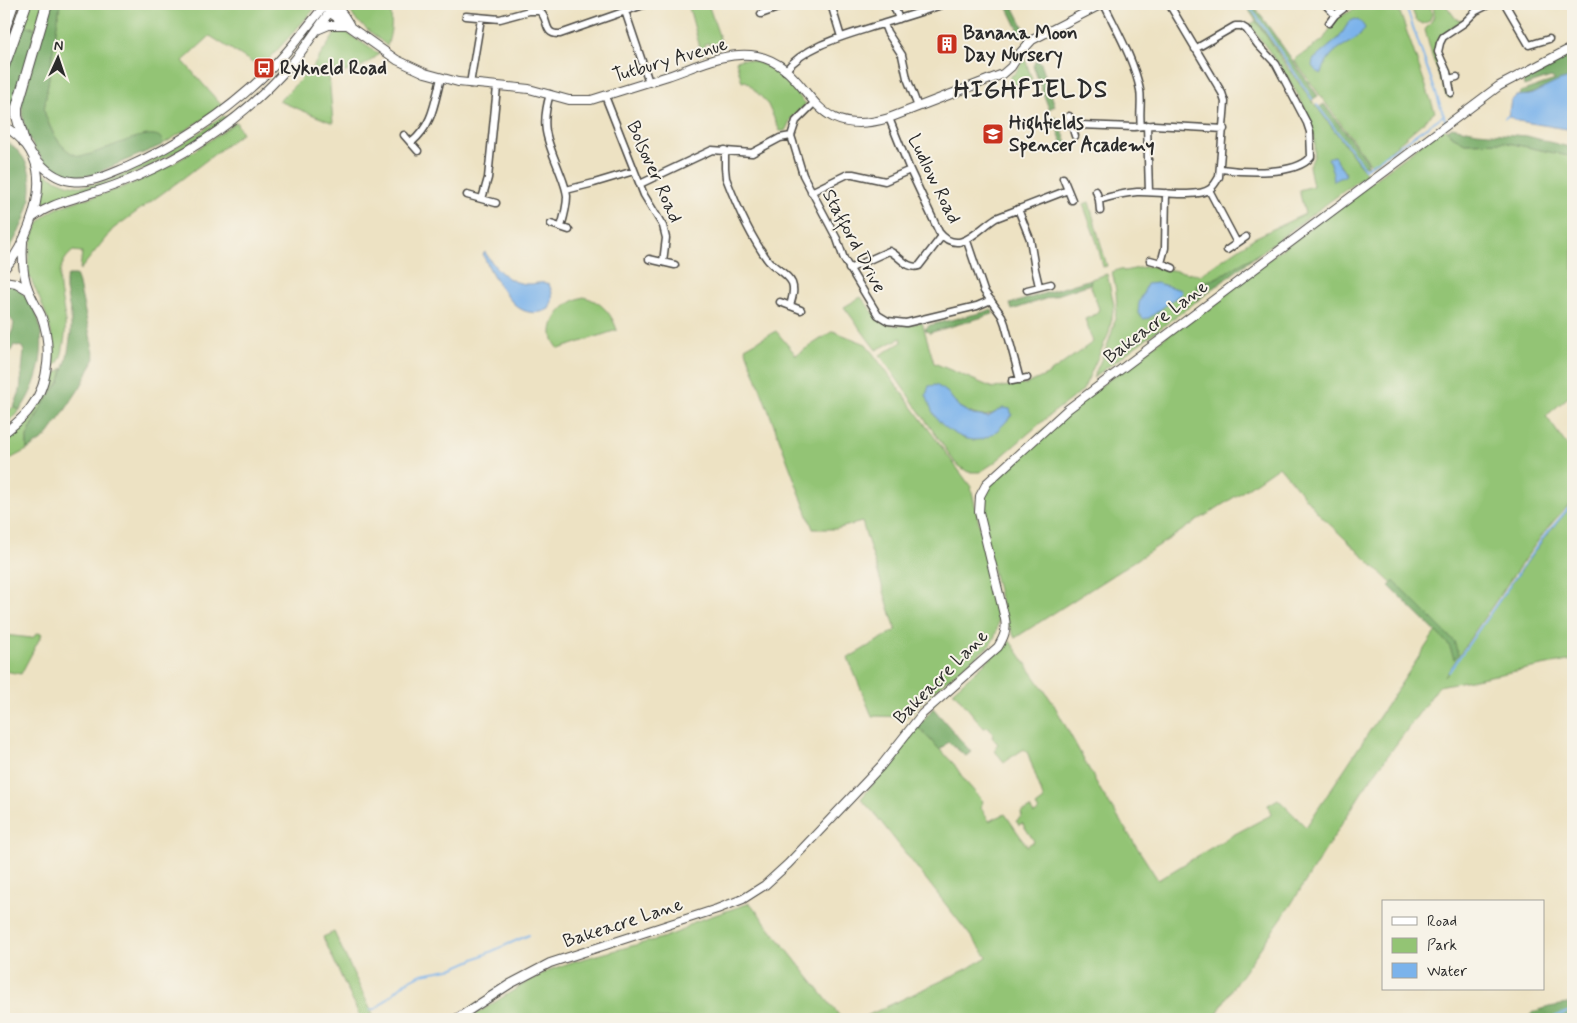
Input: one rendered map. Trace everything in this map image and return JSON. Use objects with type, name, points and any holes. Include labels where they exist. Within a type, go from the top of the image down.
[{"type":"highway","points":[[4,30],[13,4]]},
{"type":"highway","points":[[4,66],[26,4]]},
{"type":"highway","points":[[24,142],[17,116],[17,107],[47,4]]},
{"type":"street","points":[[4,126],[14,132],[24,142],[45,168],[67,181],[91,181],[105,176],[158,153],[209,121],[248,91],[287,52],[325,4],[333,7],[293,62],[263,94],[225,125],[194,146],[138,176],[102,190],[51,205],[32,217]]},
{"type":"street","points":[[466,16],[500,19],[529,11],[541,11],[549,32],[560,34],[646,4]]},
{"type":"street","points":[[761,14],[789,4]]},
{"type":"street","points":[[831,4],[841,37]]},
{"type":"street","points":[[893,4],[899,19]]},
{"type":"street","points":[[785,71],[792,62],[803,54],[841,37],[944,4]]},
{"type":"street","points":[[1103,4],[1130,58],[1136,76],[1144,125],[1149,192]]},
{"type":"street","name":"Tutbury Avenue","points":[[333,7],[342,12],[349,25],[397,60],[417,70],[441,78],[470,84],[528,89],[579,101],[605,96],[728,56],[754,56],[775,63],[785,71],[814,103],[828,114],[841,121],[866,124],[889,118],[1002,74],[1011,67],[1030,41],[1103,4]]},
{"type":"street","points":[[1099,200],[1117,195],[1149,192],[1191,194],[1209,190],[1215,184],[1220,169],[1225,102],[1169,4]]},
{"type":"street","points":[[1325,4],[1335,15]]},
{"type":"street","points":[[1451,93],[1449,78],[1438,52],[1440,43],[1443,37],[1490,4]]},
{"type":"street","points":[[1505,4],[1529,46]]},
{"type":"street","points":[[1329,23],[1335,15],[1344,9]]},
{"type":"street","points":[[625,11],[649,82]]},
{"type":"street","points":[[470,84],[481,18]]},
{"type":"street","points":[[884,24],[902,55],[918,107]]},
{"type":"street","points":[[316,31],[329,25],[349,25]]},
{"type":"street","points":[[1195,49],[1235,26],[1242,26],[1276,64],[1304,116],[1310,132],[1311,157],[1303,164],[1262,171],[1220,169]]},
{"type":"street","points":[[1525,52],[1529,46],[1549,38]]},
{"type":"street","name":"Bakeacre Lane","points":[[456,1019],[510,984],[550,963],[717,909],[743,899],[765,885],[788,864],[882,766],[922,714],[998,647],[1004,637],[1007,628],[1005,618],[979,512],[980,496],[987,483],[1068,409],[1499,86],[1573,47]]},
{"type":"street","points":[[1449,78],[1457,77]]},
{"type":"street","points":[[412,142],[421,134],[432,116],[441,78]]},
{"type":"street","points":[[482,199],[488,178],[497,87]]},
{"type":"street","points":[[550,94],[544,115],[546,133],[566,190],[566,208],[561,227]]},
{"type":"street","name":"Bolsover Road","points":[[605,96],[644,195],[663,226],[666,238],[663,262]]},
{"type":"street","points":[[640,184],[705,152],[725,150],[752,153],[780,138],[791,136],[796,121],[814,103]]},
{"type":"street","points":[[1069,116],[1076,136]]},
{"type":"street","name":"Ludlow Road","points":[[889,118],[910,170],[939,232],[951,241],[967,241],[987,224],[1018,209],[1068,190]]},
{"type":"street","points":[[1073,127],[1080,125],[1144,125],[1224,129]]},
{"type":"street","points":[[404,135],[418,151]]},
{"type":"street","name":"Stafford Drive","points":[[791,136],[803,175],[811,192],[837,239],[849,269],[878,315],[888,321],[906,323],[984,304],[991,300]]},
{"type":"street","points":[[725,150],[724,168],[726,178],[752,233],[767,260],[784,273],[792,284],[794,291],[790,306]]},
{"type":"street","points":[[4,269],[23,242],[37,202],[39,187],[34,156]]},
{"type":"street","points":[[811,192],[848,174],[885,181],[910,170]]},
{"type":"street","points":[[566,190],[580,188],[634,171]]},
{"type":"street","points":[[1063,178],[1072,200]]},
{"type":"street","points":[[1209,190],[1237,244]]},
{"type":"street","points":[[1096,191],[1100,211]]},
{"type":"street","points":[[1162,263],[1166,193]]},
{"type":"street","points":[[467,195],[496,203]]},
{"type":"street","points":[[1018,209],[1030,239],[1034,269],[1040,286]]},
{"type":"street","points":[[551,224],[569,230]]},
{"type":"street","points":[[849,269],[889,251],[914,268],[919,266],[942,236]]},
{"type":"street","points":[[1227,250],[1246,237]]},
{"type":"street","points":[[967,241],[984,291],[1002,316],[1020,380]]},
{"type":"street","points":[[4,434],[24,417],[32,406],[42,387],[46,370],[47,342],[44,324],[28,290],[22,265],[23,242]]},
{"type":"street","points":[[649,259],[675,265]]},
{"type":"street","points":[[1150,260],[1173,268]]},
{"type":"street","points":[[4,281],[16,283],[28,290]]},
{"type":"street","points":[[1026,290],[1050,284]]},
{"type":"street","points":[[780,302],[801,310]]},
{"type":"street","points":[[1012,381],[1027,378]]},
{"type":"green space","points":[[31,4],[43,4],[36,28],[24,25]]},
{"type":"green space","points":[[51,4],[60,4],[44,110],[52,131],[61,145],[73,154],[80,156],[150,135],[159,136],[163,143],[160,146],[92,175],[84,176],[61,173],[44,161],[37,152],[31,143],[24,122],[22,101]]},
{"type":"green space","points":[[60,4],[319,4],[261,68],[210,36],[183,61],[223,107],[160,146],[163,143],[119,145],[88,156],[79,156],[72,153],[59,142],[44,110]]},
{"type":"green space","points":[[356,4],[389,4],[391,25],[387,46],[355,19],[351,12]]},
{"type":"green space","points":[[688,4],[715,4],[709,7],[723,47],[711,51],[709,43],[704,44],[706,53],[702,55]]},
{"type":"green space","points":[[1006,4],[1012,4],[1025,30],[1020,33]]},
{"type":"green space","points":[[1365,4],[1397,4],[1435,112],[1372,166],[1294,60],[1323,40],[1337,18]],"holes":[[[1349,22],[1361,35],[1336,51],[1324,65],[1313,60],[1339,38]]]},
{"type":"green space","points":[[1410,4],[1430,4],[1432,15],[1429,21],[1423,24],[1416,20]]},
{"type":"green space","points":[[1432,4],[1445,4],[1456,19],[1463,20],[1441,36],[1436,43],[1436,56],[1445,73],[1452,98],[1446,95],[1425,30],[1434,15]]},
{"type":"green space","points":[[1254,6],[1318,96],[1312,100],[1248,9]]},
{"type":"green space","points":[[1256,21],[1286,66],[1367,174],[1260,253],[1216,278],[1197,285],[1197,301],[1093,378],[1110,339],[1116,314],[1115,287],[1112,272],[1120,269],[1124,271],[1149,266],[1200,275],[1254,238],[1305,214],[1299,190],[1313,186],[1309,166],[1315,151],[1314,134],[1297,93],[1285,73],[1249,25]],"holes":[[[1334,156],[1346,173],[1333,180]]]},
{"type":"green space","points":[[24,25],[36,29],[13,110],[6,114],[4,113],[4,81]]},
{"type":"green space","points":[[337,31],[346,32],[379,54],[356,69],[329,75],[333,123],[279,101],[312,68]]},
{"type":"green space","points":[[1573,54],[1573,78],[1519,96],[1520,92],[1555,80],[1551,77],[1524,86],[1523,80]]},
{"type":"green space","points":[[742,59],[762,64],[778,74],[806,104],[792,117],[785,131],[780,131],[767,103],[746,81],[742,82],[736,61]]},
{"type":"green space","points":[[1025,59],[1032,79],[1013,86],[1010,77]]},
{"type":"green space","points":[[1036,60],[1041,63],[1055,106],[1049,109],[1033,66]]},
{"type":"green space","points":[[1324,104],[1368,162],[1367,166],[1360,165],[1318,108]]},
{"type":"green space","points":[[223,116],[226,117],[226,120],[219,125],[158,162],[110,183],[42,204],[44,180],[42,172],[64,183],[78,186],[113,179],[173,149]]},
{"type":"green space","points":[[1056,117],[1071,151],[1066,153],[1053,118]]},
{"type":"green space","points":[[236,122],[242,133],[113,229],[80,270],[82,252],[73,251],[66,258],[60,274],[65,338],[61,357],[52,368],[51,331],[28,268],[33,236],[40,222],[50,212],[58,208],[121,188],[160,171]]},
{"type":"green space","points":[[1444,127],[1452,136],[1465,143],[1504,142],[1573,157],[1573,393],[1546,416],[1573,454],[1573,502],[1556,518],[1534,547],[1445,677],[1542,541],[1573,504],[1573,660],[1439,686],[1367,784],[1290,906],[1229,993],[1214,1019],[860,1019],[967,969],[987,957],[861,799],[918,727],[954,764],[965,781],[983,801],[981,807],[989,821],[1005,814],[1027,846],[1034,841],[1022,823],[1019,825],[1016,821],[1022,816],[1021,813],[1030,808],[1034,814],[1039,811],[1036,806],[1044,800],[1028,754],[1024,749],[1004,762],[995,751],[997,749],[995,747],[998,744],[992,737],[993,734],[989,727],[984,728],[953,691],[1010,641],[1053,703],[1101,791],[1158,880],[1229,837],[1271,815],[1268,805],[1278,799],[1306,827],[1438,628],[1318,513],[1279,466],[1239,494],[1015,638],[1005,619],[979,512],[983,489],[1050,424]]},
{"type":"green space","points":[[1452,127],[1477,132],[1527,136],[1573,148],[1573,157],[1504,142],[1465,143],[1452,136],[1447,130]]},
{"type":"green space","points":[[4,141],[15,148],[24,159],[29,171],[31,184],[28,210],[4,258]]},
{"type":"green space","points":[[1089,202],[1107,266],[1103,267],[1097,243],[1083,204]]},
{"type":"green space","points":[[1260,253],[1197,301],[1198,292],[1196,285],[1216,278]]},
{"type":"green space","points":[[1107,274],[1114,305],[1109,333],[1083,390],[1050,415],[994,463],[980,472],[968,472],[956,464],[880,355],[902,342],[901,338],[876,350],[844,307],[861,297],[875,314],[886,323],[900,325],[922,322],[934,363],[993,388],[1027,384],[1047,375],[1093,342],[1085,319],[1096,314],[1099,309],[1090,284],[1091,279]],"holes":[[[959,407],[981,416],[986,416],[1003,408],[1012,415],[990,435],[977,440],[969,439],[961,437]]]},
{"type":"green space","points":[[68,275],[76,275],[78,280],[95,358],[81,386],[46,437],[27,450],[27,437],[41,408],[60,381],[67,358],[71,333],[71,315],[66,290]]},
{"type":"green space","points":[[1091,279],[1090,284],[1012,310],[1010,304]]},
{"type":"green space","points":[[10,284],[24,295],[34,309],[40,325],[42,343],[36,379],[29,396],[20,410],[14,407],[20,391],[24,351],[22,347],[14,345],[4,364],[4,350],[14,323],[8,315],[4,315],[4,285]]},
{"type":"green space","points":[[584,297],[596,302],[605,309],[617,330],[559,349],[552,336],[554,321],[562,310],[572,302]]},
{"type":"green space","points":[[992,310],[993,314],[929,333],[925,329],[930,325]]},
{"type":"green space","points":[[776,331],[796,355],[833,331],[866,344],[971,487],[997,605],[998,622],[996,632],[989,646],[931,693],[907,717],[872,716],[848,658],[896,630],[862,522],[836,529],[813,529],[745,348]]},
{"type":"green space","points":[[63,368],[60,381],[34,420],[27,437],[27,450],[4,462],[4,441],[24,426],[33,415],[45,393],[50,378]]},
{"type":"green space","points":[[13,407],[20,410],[4,427],[4,411],[9,411]]},
{"type":"green space","points":[[1394,581],[1454,641],[1458,654],[1454,659],[1449,645],[1389,586]]},
{"type":"green space","points":[[38,633],[42,634],[21,674],[4,671],[4,635],[32,638]]},
{"type":"green space","points":[[933,708],[971,752],[966,756],[948,742],[940,750],[918,727]]},
{"type":"green space","points":[[750,903],[842,1019],[468,1019],[527,982],[552,969],[662,938],[681,931],[694,922]]},
{"type":"green space","points":[[334,932],[373,1015],[366,1019],[361,1019],[323,937]]},
{"type":"green space","points":[[1573,1003],[1573,1015],[1566,1019],[1526,1019],[1533,1012]]},
{"type":"water","points":[[1355,19],[1361,22],[1365,28],[1361,34],[1336,50],[1326,63],[1322,74],[1316,71],[1312,66],[1313,60],[1339,38],[1349,22]]},
{"type":"water","points":[[1573,77],[1573,130],[1518,121],[1508,116],[1511,101],[1516,96],[1530,95],[1559,81]]},
{"type":"water","points":[[1334,156],[1346,175],[1334,181],[1328,158]]},
{"type":"water","points":[[485,252],[493,264],[508,278],[521,283],[549,284],[552,302],[549,309],[534,313],[523,310],[514,304],[493,275],[485,260],[483,254]]},
{"type":"water","points":[[1157,283],[1181,290],[1182,293],[1149,318],[1143,319],[1138,313],[1139,303],[1147,284]]},
{"type":"water","points":[[936,385],[947,392],[959,407],[973,415],[988,417],[1003,408],[1010,409],[1012,415],[991,435],[976,440],[963,437],[949,430],[934,414],[926,395],[929,386]]},
{"type":"waterway","points":[[1405,4],[1446,122]]},
{"type":"waterway","points":[[1251,8],[1312,99]]},
{"type":"waterway","points":[[1317,105],[1365,169],[1444,115]]},
{"type":"waterway","points":[[1449,672],[1542,539],[1573,503]]},
{"type":"waterway","points":[[370,1010],[377,1008],[406,982],[422,974],[454,968],[529,935]]},
{"type":"waterway","points":[[1549,1019],[1573,1010]]},
{"type":"place","name":"Banana Moon Day Nursery","points":[[947,44]]},
{"type":"place","name":"Rykneld Road","points":[[264,68]]},
{"type":"place","name":"Highfields Spencer Academy","points":[[993,134]]},
{"type":"district","name":"HIGHFIELDS","points":[[1031,90]]}]
